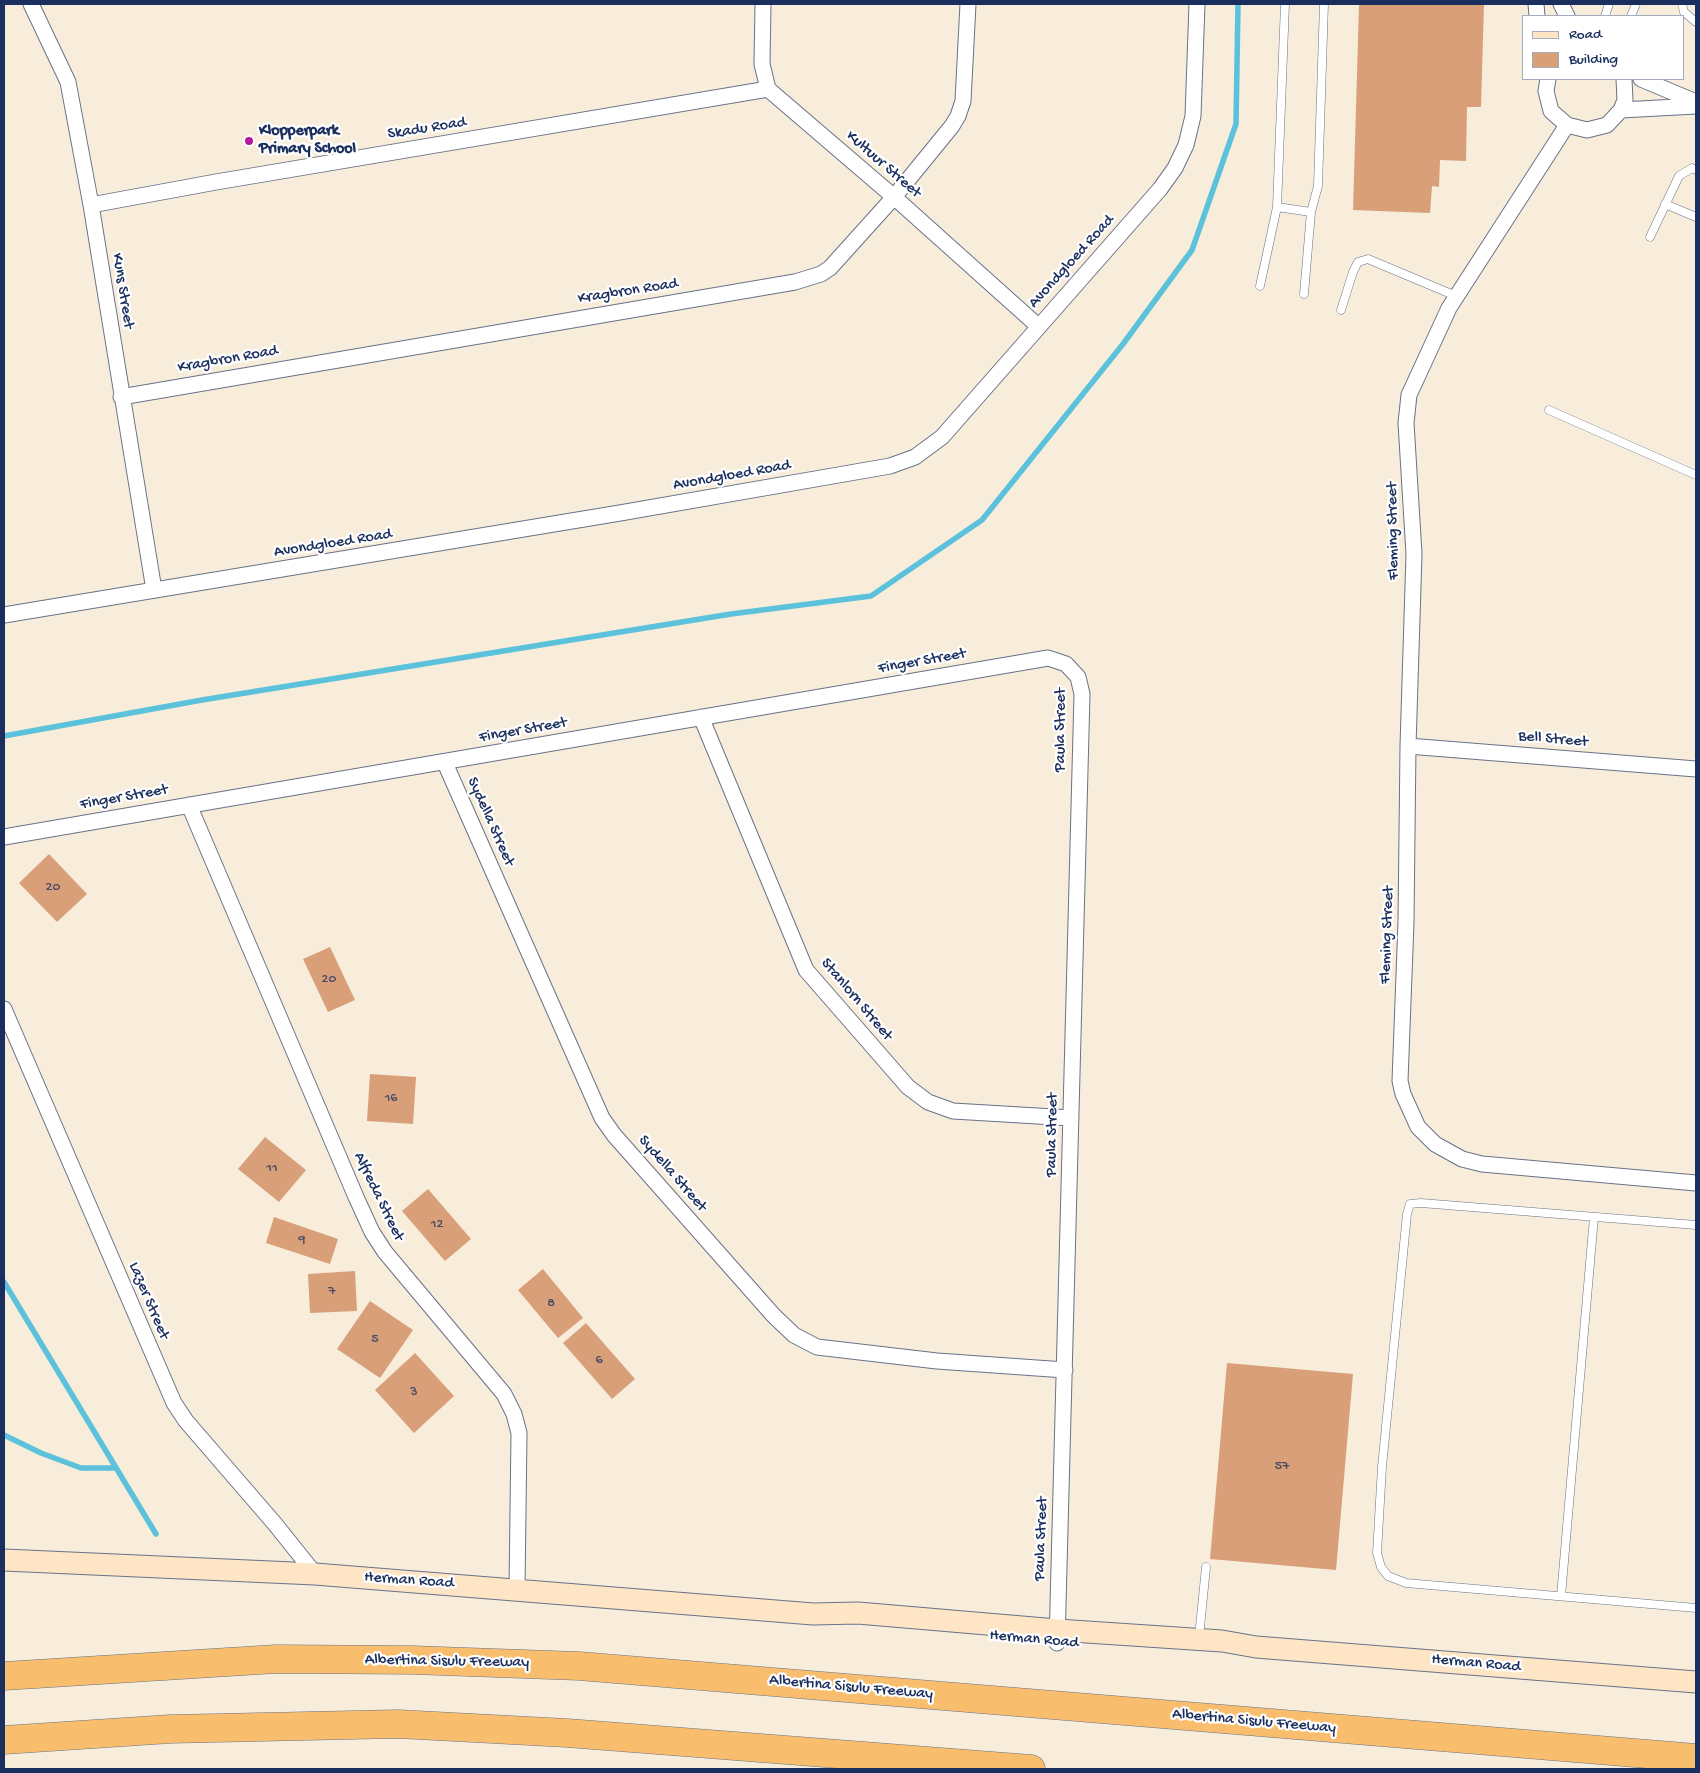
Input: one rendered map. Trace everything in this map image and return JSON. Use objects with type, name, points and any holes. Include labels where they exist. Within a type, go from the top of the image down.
[{"type":"highway","name":"Albertina Sisulu Freeway","points":[[4,1676],[276,1660],[412,1660],[579,1666],[1696,1758]]},
{"type":"highway","points":[[4,1740],[170,1729],[398,1724],[567,1733],[1032,1769]]},
{"type":"main road","name":"Herman Road","points":[[4,1560],[314,1574],[813,1614],[856,1625],[1057,1636],[1199,1639],[1256,1647],[1696,1682]]},
{"type":"main road","name":"Herman Road","points":[[1057,1636],[1224,1654],[1256,1647]]},
{"type":"street","name":"Kuns Street","points":[[31,4],[68,82],[91,205],[154,590]]},
{"type":"street","points":[[763,4],[762,64],[768,89]]},
{"type":"street","name":"Kragbron Road","points":[[121,396],[812,278],[830,268],[894,198],[952,126],[961,110],[968,4]]},
{"type":"street","name":"Avondgloed Road","points":[[4,615],[620,514],[890,466],[915,457],[942,437],[1160,189],[1181,157],[1190,134],[1193,116],[1197,4]]},
{"type":"street","points":[[1560,4],[1566,15]]},
{"type":"street","points":[[1548,80],[1547,101],[1552,111],[1567,126],[1582,130],[1597,129],[1607,124],[1621,110],[1625,100],[1624,80]]},
{"type":"street","points":[[1643,80],[1696,104]]},
{"type":"street","name":"Skadu Road","points":[[91,205],[768,89]]},
{"type":"street","name":"Kultuur Street","points":[[768,89],[1038,326]]},
{"type":"street","points":[[1621,110],[1696,104]]},
{"type":"street","name":"Fleming Street","points":[[1567,126],[1456,296],[1432,342],[1409,395],[1406,423],[1414,554],[1408,746],[1406,922],[1400,1080],[1403,1094],[1418,1127],[1445,1151],[1482,1164],[1696,1183]]},
{"type":"street","name":"Finger Street","points":[[4,838],[1048,658]]},
{"type":"street","name":"Paula Street","points":[[1048,658],[1066,664],[1072,669],[1078,677],[1082,694],[1057,1636]]},
{"type":"street","name":"Stanlorn Street","points":[[701,717],[806,970],[908,1086],[928,1102],[953,1110],[1071,1118]]},
{"type":"street","name":"Bell Street","points":[[1408,746],[1696,769]]},
{"type":"street","name":"Sydella Street","points":[[445,763],[602,1118],[633,1156],[774,1316],[794,1335],[817,1347],[937,1361],[1065,1370]]},
{"type":"street","name":"Alfreda Street","points":[[189,805],[369,1225],[385,1252],[504,1394],[514,1414],[519,1433],[518,1589]]},
{"type":"street","name":"Lazer Street","points":[[4,1009],[174,1403],[186,1421],[275,1524],[314,1574]]},
{"type":"lane","points":[[1260,286],[1277,207],[1285,4]]},
{"type":"lane","points":[[1304,294],[1311,212],[1318,186],[1324,4]]},
{"type":"lane","points":[[1682,4],[1684,12],[1692,21],[1696,22]]},
{"type":"lane","points":[[1650,236],[1679,176],[1692,168],[1696,170]]},
{"type":"lane","points":[[1665,204],[1696,217]]},
{"type":"lane","points":[[1277,207],[1311,212]]},
{"type":"lane","points":[[1341,310],[1358,262],[1368,259],[1456,296]]},
{"type":"lane","points":[[1549,410],[1696,475]]},
{"type":"lane","points":[[1696,1225],[1421,1203],[1410,1204],[1407,1214],[1382,1467],[1377,1553],[1381,1567],[1392,1579],[1406,1583],[1696,1608]]},
{"type":"lane","points":[[1561,1596],[1594,1217]]},
{"type":"lane","points":[[1199,1639],[1206,1567]]},
{"type":"building","points":[[1359,4],[1484,4],[1481,107],[1467,107],[1466,161],[1440,160],[1439,187],[1432,186],[1430,213],[1353,210]]},
{"type":"building","points":[[49,854],[87,894],[57,922],[19,883]]},
{"type":"building","points":[[330,947],[355,1000],[328,1012],[303,959]]},
{"type":"building","points":[[370,1074],[416,1077],[413,1124],[367,1121]]},
{"type":"building","points":[[265,1137],[306,1170],[279,1202],[238,1169]]},
{"type":"building","points":[[428,1189],[471,1239],[445,1261],[402,1211]]},
{"type":"building","points":[[274,1217],[338,1239],[330,1264],[266,1243]]},
{"type":"building","points":[[543,1269],[583,1318],[558,1338],[518,1290]]},
{"type":"building","points":[[355,1271],[357,1311],[310,1313],[308,1274]]},
{"type":"building","points":[[370,1301],[413,1330],[380,1378],[337,1349]]},
{"type":"building","points":[[586,1323],[635,1379],[612,1399],[563,1343]]},
{"type":"building","points":[[415,1353],[454,1396],[414,1433],[375,1390]]},
{"type":"building","points":[[1227,1363],[1353,1374],[1336,1570],[1210,1559]]},
{"type":"waterway","points":[[4,736],[202,700],[731,614],[871,596],[982,520],[1123,344],[1192,250],[1236,124],[1238,4]]},
{"type":"waterway","points":[[4,1282],[156,1534]]},
{"type":"waterway","points":[[4,1435],[41,1453],[81,1468],[116,1468]]},
{"type":"place","name":"Klopperpark Primary School","points":[[249,141]]}]
